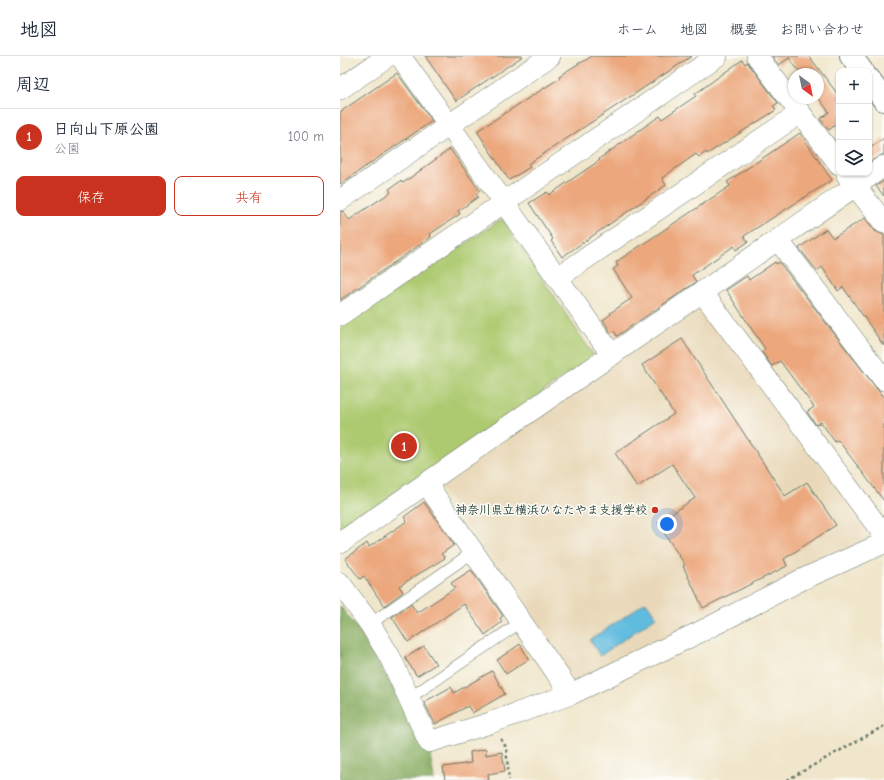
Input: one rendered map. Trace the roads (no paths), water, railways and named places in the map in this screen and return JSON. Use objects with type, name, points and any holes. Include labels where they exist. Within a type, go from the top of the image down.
[{"type":"main road","points":[[850,56],[860,68]]},
{"type":"main road","points":[[872,84],[884,100]]},
{"type":"street","points":[[340,89],[388,56]]},
{"type":"street","points":[[400,56],[612,355]]},
{"type":"street","points":[[340,200],[550,56]]},
{"type":"street","points":[[340,315],[717,56]]},
{"type":"street","points":[[757,56],[836,160]]},
{"type":"street","points":[[557,278],[800,113]]},
{"type":"street","points":[[340,543],[778,240],[851,180],[884,166]]},
{"type":"street","points":[[851,180],[884,223]]},
{"type":"street","points":[[778,240],[884,380]]},
{"type":"street","points":[[702,292],[884,535]]},
{"type":"street","points":[[426,483],[571,694]]},
{"type":"street","points":[[340,583],[370,624],[390,657],[429,742],[490,723],[571,694],[706,629],[801,580],[884,543]]},
{"type":"lane","points":[[370,624],[473,552]]},
{"type":"lane","points":[[408,699],[521,622]]},
{"type":"water","points":[[646,602],[656,617],[600,656],[590,640]]},
{"type":"place","name":"日向山下原公園","points":[[404,446]]},
{"type":"place","name":"神奈川県立横浜ひなたやま支援学校","points":[[655,510]]}]
